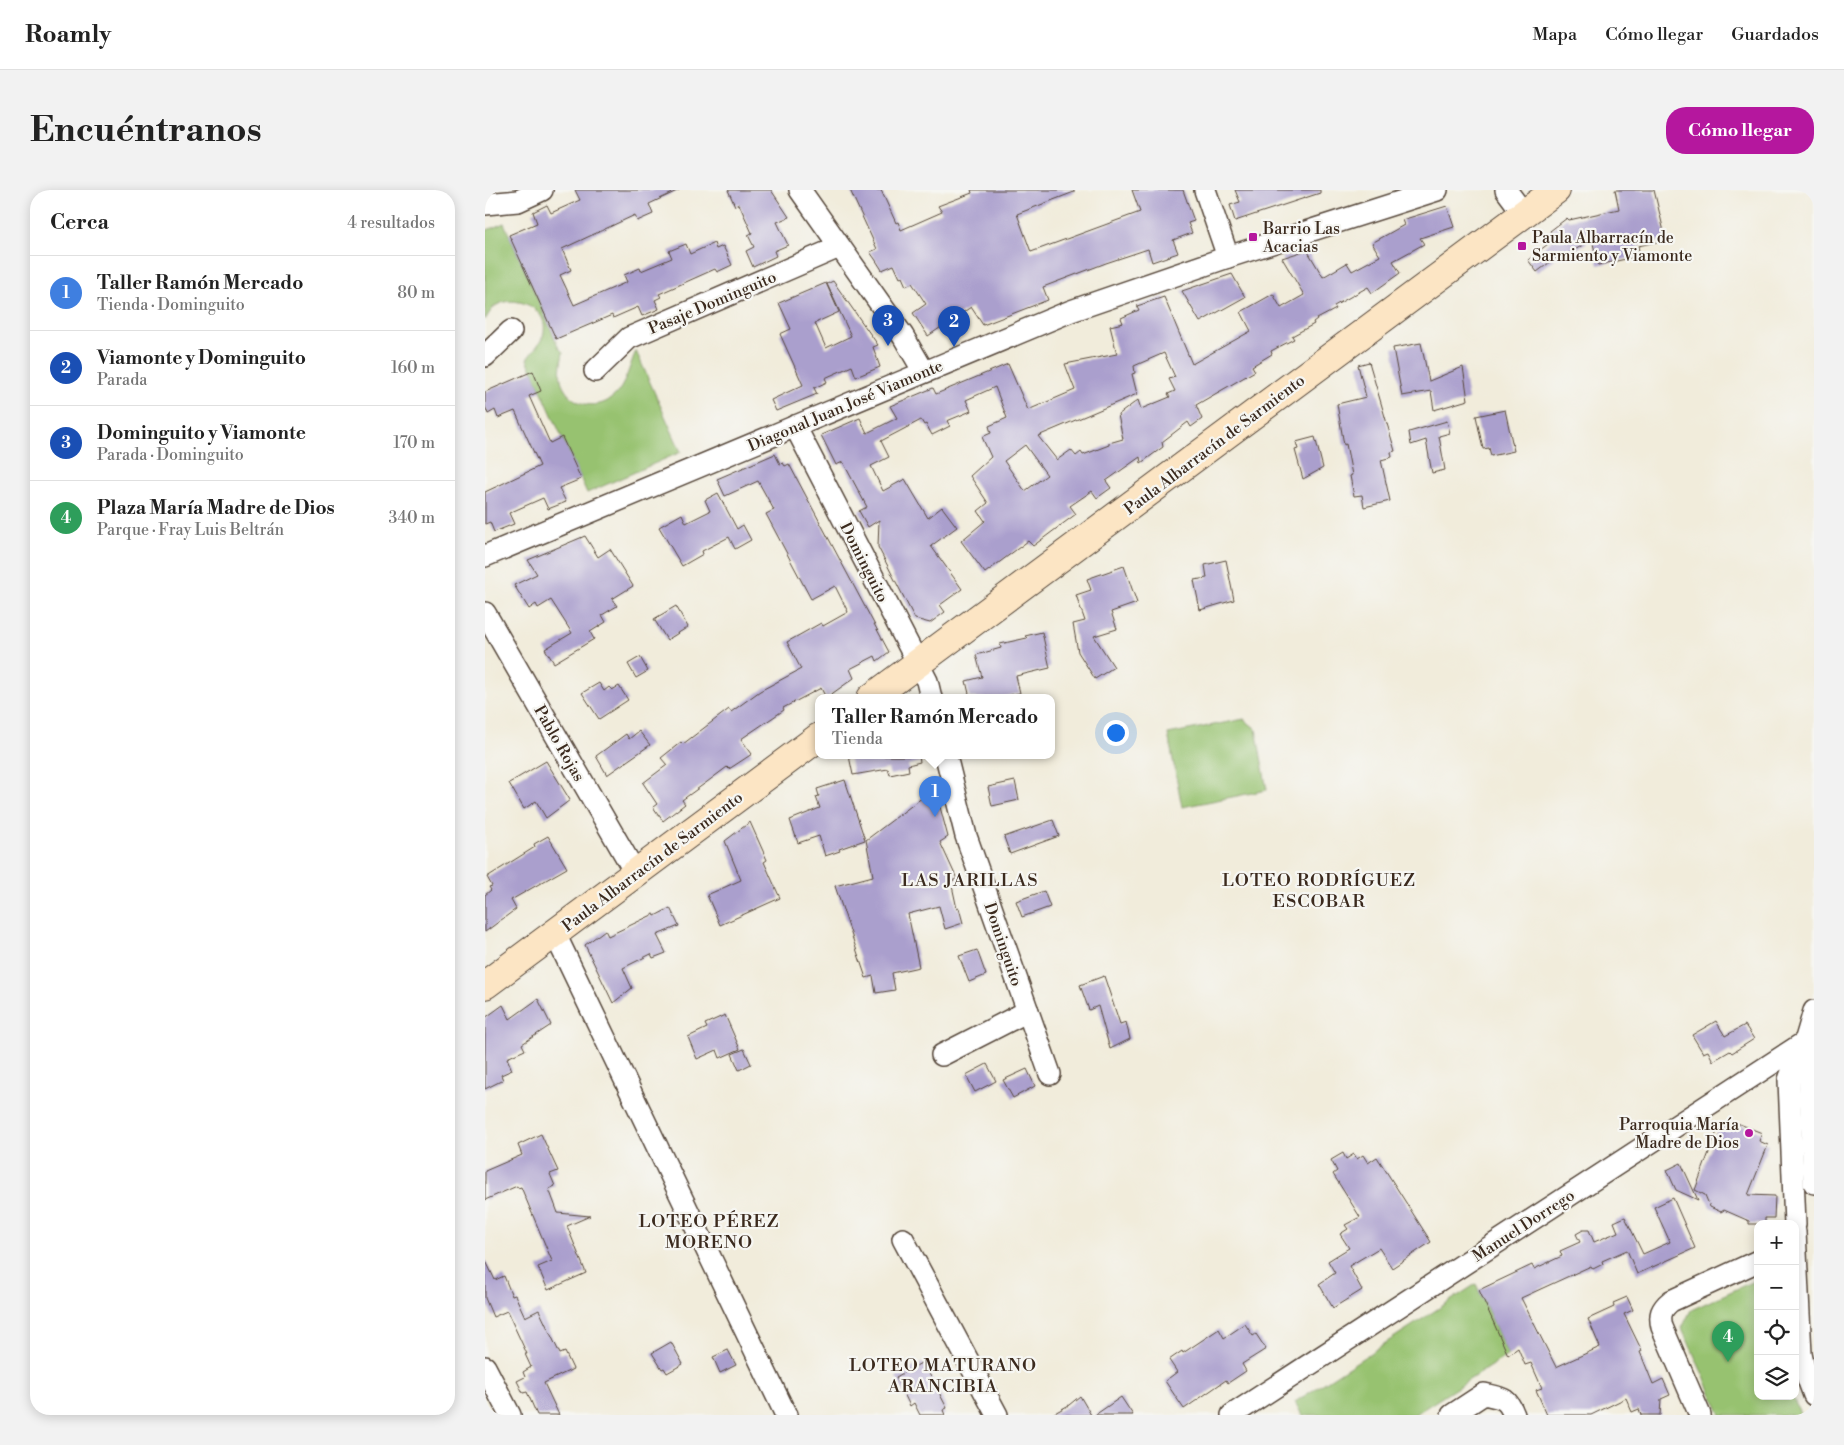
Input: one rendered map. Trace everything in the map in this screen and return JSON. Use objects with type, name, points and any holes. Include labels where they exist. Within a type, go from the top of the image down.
[{"type":"main road","name":"Paula Albarracín de Sarmiento","points":[[877,694],[1556,190]]},
{"type":"main road","name":"Paula Albarracín de Sarmiento","points":[[485,985],[815,740]]},
{"type":"street","points":[[485,204],[518,201],[543,190]]},
{"type":"street","points":[[800,190],[903,336],[924,372]]},
{"type":"street","points":[[1205,190],[1228,257]]},
{"type":"street","name":"Diagonal Juan José Viamonte","points":[[485,556],[1071,311],[1228,257],[1437,190]]},
{"type":"street","points":[[1506,190],[1524,214]]},
{"type":"street","name":"Pasaje Dominguito","points":[[595,371],[629,338],[839,247]]},
{"type":"street","points":[[485,356],[511,331]]},
{"type":"street","name":"Dominguito","points":[[795,426],[927,681],[930,694]]},
{"type":"street","name":"Pablo Rojas","points":[[485,613],[636,874]]},
{"type":"street","name":"Dominguito","points":[[947,759],[966,836],[1050,1074]]},
{"type":"street","points":[[555,934],[786,1415]]},
{"type":"street","points":[[942,1055],[1028,1011]]},
{"type":"street","points":[[1814,1011],[1809,1039],[1814,1183]]},
{"type":"street","points":[[1795,1220],[1789,1080],[1793,1067],[1809,1039]]},
{"type":"street","name":"Manuel Dorrego","points":[[1232,1415],[1809,1039]]},
{"type":"street","points":[[1799,1242],[1814,1236]]},
{"type":"street","points":[[903,1238],[997,1415]]},
{"type":"street","points":[[1701,1415],[1662,1327],[1660,1316],[1663,1308],[1671,1301],[1754,1263]]},
{"type":"street","points":[[1796,1265],[1801,1354],[1803,1368],[1814,1395]]},
{"type":"street","points":[[485,1367],[509,1415]]},
{"type":"street","points":[[1452,1415],[1484,1394],[1503,1398],[1509,1403],[1514,1415]]},
{"type":"green space","points":[[504,223],[559,348],[563,352],[560,376],[568,394],[582,403],[590,405],[606,402],[621,387],[636,351],[681,452],[587,493],[527,359],[543,336],[544,326],[542,318],[529,305],[511,301],[494,307],[485,320],[485,231]]},
{"type":"green space","points":[[1244,719],[1256,729],[1267,790],[1182,807],[1168,734]]},
{"type":"green space","points":[[1754,1281],[1754,1400],[1794,1400],[1801,1415],[1721,1415],[1682,1328],[1691,1310]]},
{"type":"green space","points":[[1476,1284],[1508,1355],[1414,1415],[1302,1415],[1295,1402]]},
{"type":"building","points":[[575,190],[679,190],[649,204],[653,214],[637,221],[635,215],[562,249],[571,270],[560,275],[574,305],[627,282],[624,275],[640,268],[641,271],[672,258],[669,251],[686,244],[690,254],[714,243],[716,249],[723,246],[732,265],[717,272],[715,269],[659,294],[661,297],[655,300],[659,309],[642,316],[638,307],[613,318],[612,315],[556,339],[509,235],[537,223],[533,212],[547,205],[551,213],[580,200]]},
{"type":"building","points":[[728,190],[771,190],[789,217],[777,222],[788,245],[774,251],[776,256],[753,267],[746,251],[754,247],[748,235],[752,233],[739,204],[735,206]]},
{"type":"building","points":[[850,190],[881,190],[901,230],[942,212],[938,206],[972,193],[971,190],[1074,190],[1074,192],[1017,214],[1031,252],[1140,212],[1132,190],[1183,190],[1194,221],[1188,223],[1192,233],[1173,240],[1178,253],[1152,262],[1148,249],[1106,263],[1043,287],[1048,300],[983,325],[971,307],[928,336],[913,313],[926,304],[912,283],[906,286],[894,265],[882,270],[870,252],[877,249]]},
{"type":"building","points":[[1235,190],[1320,190],[1320,193],[1235,221],[1230,205],[1240,202]]},
{"type":"building","points":[[1615,190],[1654,190],[1666,240],[1638,246],[1640,256],[1598,265],[1592,239],[1564,257],[1562,253],[1537,272],[1528,260],[1554,239],[1550,231],[1567,218],[1569,220],[1619,209]]},
{"type":"building","points":[[1447,206],[1454,227],[1420,238],[1424,244],[1393,261],[1400,273],[1372,293],[1368,287],[1334,306],[1336,309],[1317,319],[1313,322],[1314,324],[1292,336],[1294,339],[1271,351],[1272,354],[1252,366],[1255,371],[1196,405],[1202,419],[1191,427],[1188,422],[1162,442],[1163,447],[1141,463],[1140,457],[1106,481],[1111,488],[1097,498],[1092,491],[1070,506],[1076,514],[1033,546],[1028,541],[985,573],[961,541],[985,521],[978,511],[988,503],[970,476],[991,457],[982,437],[991,433],[989,426],[1007,418],[995,387],[966,400],[971,411],[947,421],[950,426],[932,435],[926,424],[924,425],[921,420],[881,441],[889,457],[871,466],[883,491],[905,479],[928,518],[942,507],[957,527],[931,546],[962,589],[940,605],[945,612],[930,623],[915,619],[878,547],[879,520],[868,527],[859,511],[867,507],[843,462],[836,465],[821,435],[860,418],[867,433],[897,418],[890,406],[933,388],[936,394],[1008,364],[1028,410],[1075,390],[1065,364],[1117,354],[1110,326],[1123,323],[1121,318],[1139,310],[1137,306],[1164,297],[1192,364],[1251,331],[1241,312],[1273,294],[1281,308],[1304,295],[1282,258],[1307,250],[1323,277],[1347,263],[1352,271],[1380,256],[1372,243],[1404,225],[1402,220]],"holes":[[[1164,353],[1175,377],[1169,379],[1175,391],[1168,394],[1170,397],[1141,409],[1138,400],[1118,415],[1123,439],[1083,455],[1081,452],[1076,456],[1071,450],[1057,460],[1038,436],[1137,394],[1132,374],[1135,373],[1134,366]],[[1025,445],[1047,475],[1025,491],[1004,461]]]},
{"type":"building","points":[[1232,274],[1245,297],[1200,322],[1182,291]]},
{"type":"building","points":[[833,281],[878,345],[873,347],[880,367],[856,377],[852,366],[825,378],[827,382],[814,388],[817,394],[776,411],[771,400],[803,385],[780,334],[791,329],[779,303],[826,283],[839,312],[815,323],[826,348],[851,336],[827,284]]},
{"type":"building","points":[[1421,343],[1429,381],[1463,367],[1468,400],[1434,410],[1431,391],[1402,396],[1393,348]]},
{"type":"building","points":[[1369,362],[1395,451],[1391,452],[1392,457],[1381,460],[1390,501],[1364,507],[1362,495],[1354,496],[1350,476],[1352,475],[1346,444],[1344,445],[1337,404],[1366,397],[1358,365]]},
{"type":"building","points":[[533,371],[541,391],[529,396],[550,443],[562,437],[581,479],[559,488],[566,502],[548,509],[543,498],[509,513],[514,524],[494,532],[490,522],[485,524],[485,492],[540,466],[515,411],[498,418],[495,410],[488,414],[485,406],[485,392]]},
{"type":"building","points":[[1505,410],[1514,451],[1491,456],[1489,448],[1483,449],[1476,416]]},
{"type":"building","points":[[1447,421],[1450,433],[1439,436],[1445,470],[1432,473],[1426,440],[1411,445],[1409,432]]},
{"type":"building","points":[[1315,437],[1323,468],[1303,479],[1295,450],[1298,449],[1296,442]]},
{"type":"building","points":[[775,454],[780,464],[783,463],[785,466],[789,464],[889,652],[877,661],[875,656],[850,669],[854,678],[832,694],[824,694],[821,688],[783,708],[784,710],[741,739],[752,754],[729,769],[727,767],[682,800],[685,804],[663,821],[653,807],[657,804],[643,783],[667,765],[661,758],[681,742],[683,744],[729,709],[731,712],[760,691],[801,669],[787,642],[821,623],[823,626],[848,612],[835,586],[811,599],[766,514],[774,510],[758,481],[725,496],[717,479]]},
{"type":"building","points":[[718,493],[737,529],[743,525],[751,540],[735,549],[729,537],[702,551],[703,554],[682,566],[659,527],[682,514],[686,523],[710,511],[705,500]]},
{"type":"building","points":[[585,536],[598,557],[610,549],[633,586],[612,599],[617,606],[602,615],[606,622],[590,632],[594,639],[554,663],[545,649],[572,633],[551,600],[538,608],[536,604],[529,609],[514,585],[537,574],[528,560]]},
{"type":"building","points":[[1226,560],[1234,600],[1200,610],[1194,580],[1207,578],[1205,565]]},
{"type":"building","points":[[1124,566],[1137,603],[1111,612],[1117,629],[1094,636],[1114,667],[1095,679],[1078,652],[1073,624],[1085,621],[1076,595],[1091,590],[1087,579]]},
{"type":"building","points":[[676,606],[688,627],[667,640],[654,619]]},
{"type":"building","points":[[1042,632],[1050,668],[1016,676],[1020,693],[969,694],[966,681],[982,677],[976,655],[1001,648],[1000,644],[1027,638],[1025,636]]},
{"type":"building","points":[[640,657],[648,671],[636,678],[628,664]]},
{"type":"building","points":[[599,683],[604,691],[609,687],[612,690],[619,686],[628,700],[599,719],[582,693]]},
{"type":"building","points":[[639,731],[650,745],[607,775],[596,756],[626,734],[629,739]]},
{"type":"building","points":[[850,759],[920,759],[920,762],[908,765],[909,771],[890,775],[888,769],[853,775]]},
{"type":"building","points":[[546,761],[570,800],[546,818],[536,801],[524,809],[509,783]]},
{"type":"building","points":[[845,780],[865,840],[825,856],[819,836],[798,843],[790,820],[820,808],[816,797],[819,796],[817,789]]},
{"type":"building","points":[[1015,781],[1019,800],[992,806],[988,787]]},
{"type":"building","points":[[935,788],[948,837],[940,842],[957,879],[951,881],[957,909],[959,908],[963,923],[945,929],[939,906],[908,914],[919,967],[892,973],[895,990],[876,993],[873,976],[866,978],[835,886],[873,876],[866,840]]},
{"type":"building","points":[[1053,820],[1059,836],[1010,854],[1004,837]]},
{"type":"building","points":[[750,822],[767,860],[764,862],[780,898],[720,925],[707,895],[741,880],[725,841]]},
{"type":"building","points":[[548,836],[567,868],[511,900],[516,909],[485,932],[485,895],[491,890],[489,887],[492,886],[487,877],[535,847],[534,844]]},
{"type":"building","points":[[1044,891],[1050,907],[1022,917],[1016,901]]},
{"type":"building","points":[[670,908],[679,926],[657,935],[666,953],[653,958],[651,954],[623,968],[632,988],[613,1003],[585,945],[605,930],[608,936]]},
{"type":"building","points":[[977,950],[986,975],[969,982],[959,956]]},
{"type":"building","points":[[1104,976],[1120,1024],[1126,1022],[1130,1039],[1110,1049],[1098,1006],[1089,1010],[1080,985]]},
{"type":"building","points":[[538,999],[551,1025],[522,1044],[525,1050],[507,1058],[512,1070],[501,1075],[503,1080],[485,1089],[485,1018],[503,1005],[510,1019]]},
{"type":"building","points":[[725,1015],[740,1049],[720,1058],[717,1050],[697,1059],[688,1037],[707,1028],[705,1024]]},
{"type":"building","points":[[1716,1021],[1725,1036],[1745,1025],[1754,1039],[1732,1053],[1730,1051],[1713,1061],[1708,1051],[1703,1053],[1692,1035]]},
{"type":"building","points":[[744,1049],[751,1064],[739,1070],[732,1054]]},
{"type":"building","points":[[987,1064],[996,1081],[975,1092],[966,1075]]},
{"type":"building","points":[[1027,1069],[1035,1086],[1013,1098],[1003,1080]]},
{"type":"building","points":[[1720,1123],[1735,1129],[1737,1123],[1762,1133],[1759,1141],[1768,1145],[1748,1195],[1775,1196],[1774,1218],[1754,1220],[1754,1224],[1749,1224],[1749,1221],[1724,1210],[1721,1212],[1710,1207],[1705,1195],[1695,1190]]},
{"type":"building","points":[[541,1134],[558,1171],[550,1174],[555,1186],[549,1189],[558,1213],[590,1216],[567,1226],[586,1273],[548,1290],[538,1267],[552,1261],[521,1187],[518,1188],[517,1186],[485,1200],[485,1171],[522,1155],[518,1145]]},
{"type":"building","points":[[1343,1153],[1346,1159],[1354,1154],[1357,1159],[1363,1155],[1368,1163],[1377,1157],[1431,1242],[1392,1268],[1379,1248],[1349,1266],[1362,1290],[1333,1308],[1319,1284],[1335,1273],[1328,1261],[1349,1248],[1340,1234],[1348,1229],[1345,1225],[1360,1217],[1333,1174],[1337,1171],[1331,1160]]},
{"type":"building","points":[[1681,1163],[1698,1200],[1676,1190],[1667,1170]]},
{"type":"building","points":[[1673,1198],[1695,1248],[1637,1274],[1627,1250],[1602,1261],[1603,1264],[1593,1269],[1591,1266],[1521,1298],[1556,1367],[1600,1347],[1588,1319],[1614,1307],[1613,1303],[1627,1297],[1633,1310],[1624,1314],[1642,1351],[1640,1352],[1653,1384],[1663,1379],[1670,1395],[1661,1399],[1660,1415],[1641,1415],[1639,1409],[1632,1412],[1626,1398],[1591,1415],[1547,1415],[1536,1390],[1542,1388],[1531,1363],[1525,1365],[1518,1348],[1508,1355],[1479,1290],[1532,1265],[1534,1269],[1562,1256],[1560,1251],[1580,1242],[1576,1234],[1583,1230],[1589,1230],[1594,1242],[1618,1232],[1614,1222],[1625,1217],[1643,1254],[1670,1242],[1654,1207]]},
{"type":"building","points":[[485,1259],[495,1280],[504,1276],[512,1296],[515,1295],[525,1317],[539,1310],[560,1354],[565,1352],[573,1369],[544,1383],[559,1415],[537,1415],[527,1392],[523,1393],[517,1381],[525,1377],[523,1372],[531,1367],[507,1311],[493,1317],[485,1298]]},
{"type":"building","points":[[1245,1324],[1253,1336],[1256,1334],[1266,1349],[1242,1364],[1246,1371],[1228,1383],[1226,1380],[1184,1409],[1165,1381],[1177,1372],[1169,1360],[1219,1329],[1224,1338]]},
{"type":"building","points":[[671,1342],[683,1364],[667,1373],[664,1368],[662,1369],[652,1353]]},
{"type":"building","points":[[728,1350],[736,1365],[720,1373],[713,1357]]},
{"type":"building","points":[[923,1362],[947,1408],[943,1410],[945,1415],[920,1415],[914,1403],[910,1406],[896,1377]]},
{"type":"building","points":[[1080,1396],[1091,1415],[1051,1415],[1069,1405]]},
{"type":"building","points":[[1121,1397],[1133,1415],[1095,1415]]},
{"type":"place","name":"Barrio Las Acacias","points":[[1253,237]]},
{"type":"place","name":"Paula Albarracín de Sarmiento y Viamonte","points":[[1522,246]]},
{"type":"place","name":"Dominguito y Viamonte","points":[[888,346]]},
{"type":"place","name":"Viamonte y Dominguito","points":[[954,347]]},
{"type":"place","name":"Taller Ramón Mercado","points":[[935,817]]},
{"type":"place","name":"Parroquia María Madre de Dios","points":[[1749,1133]]},
{"type":"place","name":"Plaza María Madre de Dios","points":[[1728,1362]]},
{"type":"district","name":"LAS JARILLAS","points":[[970,880]]},
{"type":"district","name":"LOTEO RODRÍGUEZ ESCOBAR","points":[[1319,890]]},
{"type":"district","name":"LOTEO PÉREZ MORENO","points":[[709,1231]]},
{"type":"district","name":"LOTEO MATURANO ARANCIBIA","points":[[943,1375]]}]
